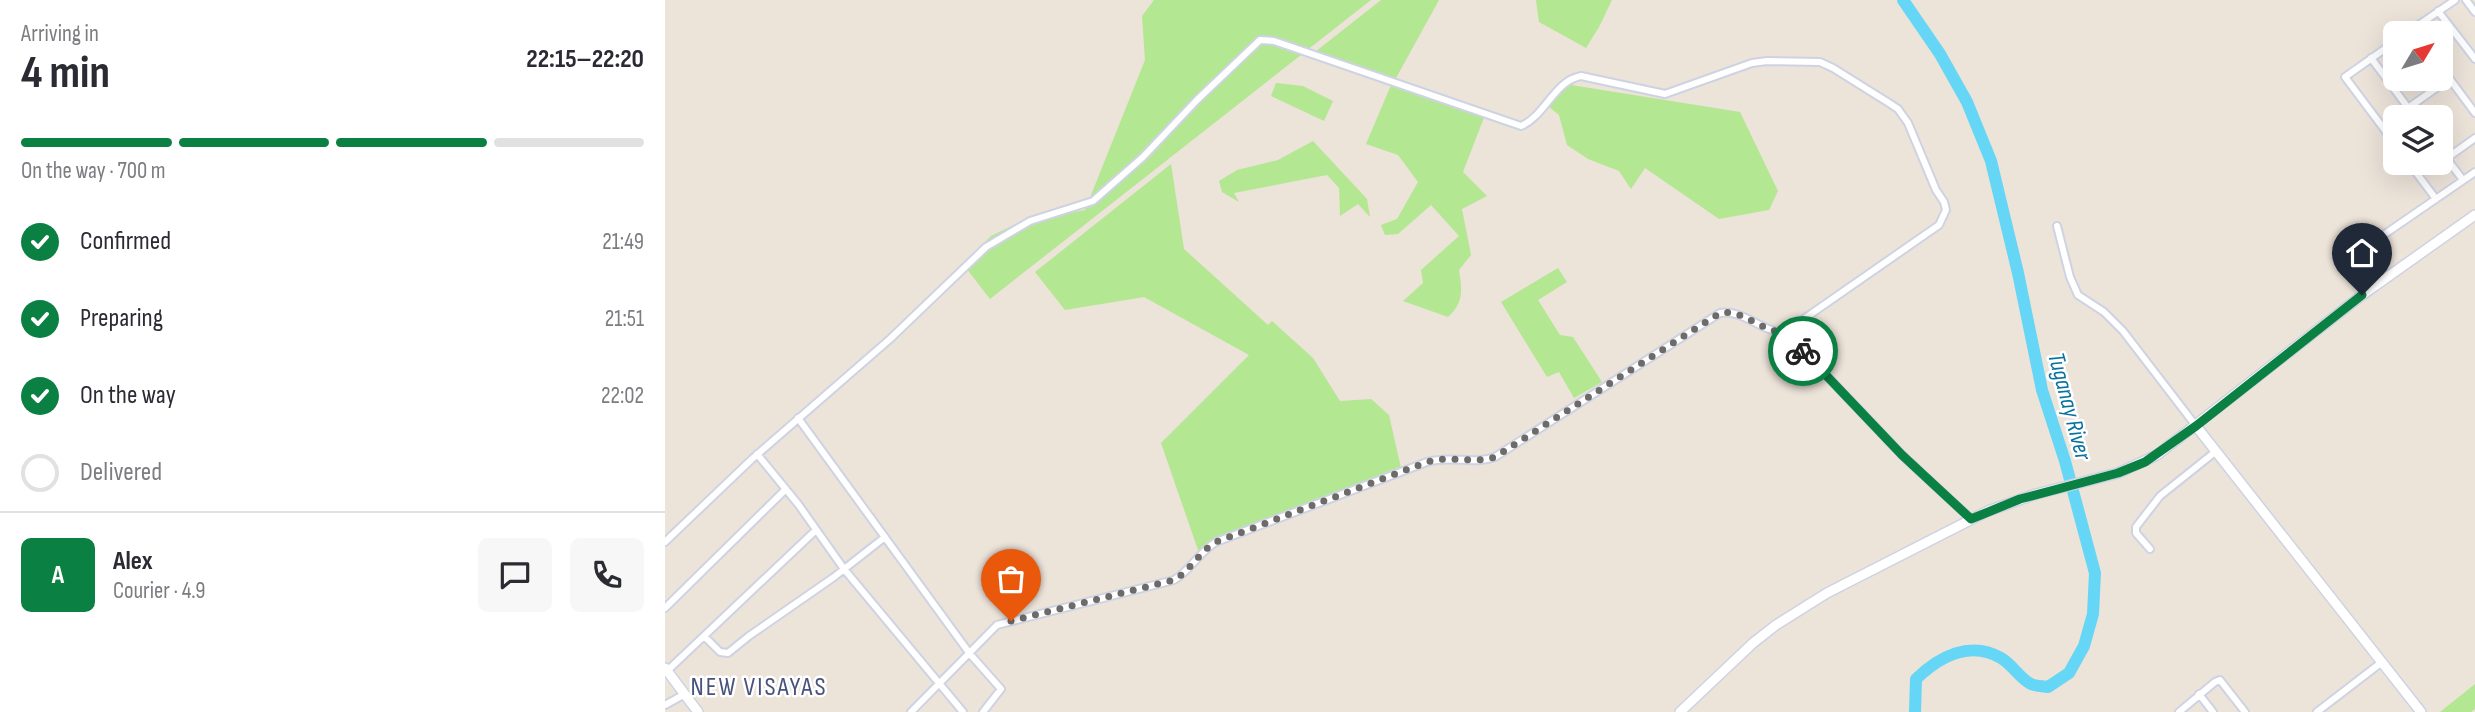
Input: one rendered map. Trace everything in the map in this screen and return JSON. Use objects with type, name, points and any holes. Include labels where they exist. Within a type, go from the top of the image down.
[{"type":"street","points":[[2426,21],[2455,0]]},
{"type":"street","points":[[2466,0],[2475,12]]},
{"type":"street","points":[[2438,11],[2475,59]]},
{"type":"street","points":[[665,542],[757,454],[890,339],[986,247],[1030,221],[1093,201],[1143,157],[1245,53],[1264,40],[1274,41],[1521,126],[1539,113],[1568,80],[1581,76],[1665,94],[1734,68],[1767,61],[1821,62],[1889,103],[1904,116],[1946,210],[1939,225],[1785,332],[1775,332],[1738,314],[1720,313],[1495,457],[1480,460],[1452,457],[1415,466],[1216,542],[1174,580],[997,625],[911,712]]},
{"type":"street","points":[[2383,50],[2345,77],[2383,128]]},
{"type":"street","points":[[2371,58],[2383,75]]},
{"type":"street","points":[[2453,84],[2475,113]]},
{"type":"street","points":[[2395,91],[2406,105]]},
{"type":"street","points":[[2412,105],[2432,91]]},
{"type":"street","points":[[2453,154],[2475,138]]},
{"type":"street","points":[[2453,166],[2463,180]]},
{"type":"street","points":[[2382,236],[2475,172]]},
{"type":"street","points":[[2418,175],[2436,199]]},
{"type":"street","points":[[1680,712],[1745,651],[1799,609],[1971,519],[2020,499],[2103,477],[2145,462],[2196,426],[2341,310],[2475,215]]},
{"type":"street","points":[[2057,226],[2070,277],[2078,295],[2104,312],[2123,331],[2421,712]]},
{"type":"street","points":[[1785,332],[1902,455],[1971,519]]},
{"type":"street","points":[[798,418],[969,654],[1001,689],[983,712]]},
{"type":"street","points":[[2150,549],[2136,533],[2136,527],[2160,496],[2215,452]]},
{"type":"street","points":[[757,454],[844,569],[963,712]]},
{"type":"street","points":[[665,608],[786,489]]},
{"type":"street","points":[[698,712],[666,669],[816,530]]},
{"type":"street","points":[[704,636],[720,652],[729,653],[885,537]]},
{"type":"street","points":[[2317,712],[2382,662]]},
{"type":"street","points":[[2179,712],[2220,680],[2245,712]]},
{"type":"street","points":[[665,705],[685,694]]},
{"type":"street","points":[[2199,694],[2213,712]]},
{"type":"green space","points":[[1154,0],[1371,0],[990,299],[963,264],[991,236],[1018,223],[1085,210],[1145,60],[1142,16]]},
{"type":"green space","points":[[1381,0],[1439,0],[1396,78],[1485,115],[1463,172],[1487,196],[1462,209],[1471,255],[1459,270],[1461,295],[1457,306],[1448,317],[1403,301],[1423,283],[1421,270],[1459,236],[1431,205],[1398,234],[1385,235],[1381,225],[1397,219],[1418,182],[1398,155],[1366,144],[1394,78],[1315,52]]},
{"type":"green space","points":[[1536,0],[1612,0],[1586,48],[1539,22]]},
{"type":"green space","points":[[1276,83],[1303,86],[1333,101],[1324,121],[1271,96]]},
{"type":"green space","points":[[1565,84],[1740,112],[1778,191],[1769,210],[1719,219],[1645,168],[1631,189],[1619,171],[1588,159],[1567,145],[1559,115],[1549,107]]},
{"type":"green space","points":[[1313,141],[1367,199],[1370,217],[1358,204],[1340,216],[1339,188],[1327,175],[1234,193],[1239,202],[1222,192],[1219,181],[1237,170],[1278,160]]},
{"type":"green space","points":[[1171,164],[1184,249],[1268,325],[1272,321],[1313,358],[1340,401],[1371,399],[1389,415],[1401,468],[1198,550],[1161,443],[1249,355],[1144,297],[1065,310],[1035,272]]},
{"type":"green space","points":[[1558,268],[1567,282],[1538,300],[1560,335],[1573,337],[1602,382],[1574,398],[1559,372],[1547,377],[1501,302]]},
{"type":"green space","points":[[2475,684],[2475,709],[2471,712],[2440,712]]},
{"type":"waterway","name":"Tuganay River","points":[[1903,0],[1940,54],[1967,102],[1991,161],[2042,390],[2065,461],[2095,573],[2093,614],[2084,646],[2069,673],[2048,687],[2037,686],[2027,682],[2001,658],[1989,653],[1967,651],[1955,654],[1935,664],[1916,679],[1915,712]]},
{"type":"way so far","points":[[1011,621],[1174,580],[1182,576],[1205,550],[1216,542],[1427,462],[1452,457],[1480,460],[1495,457],[1714,315],[1727,312],[1738,314],[1775,332],[1785,332],[1803,351]]},
{"type":"district","name":"NEW VISAYAS","points":[[759,686]]},
{"type":"route","points":[[1803,351],[1902,455],[1971,519],[2020,499],[2118,473],[2145,462],[2196,426],[2362,295]]}]
